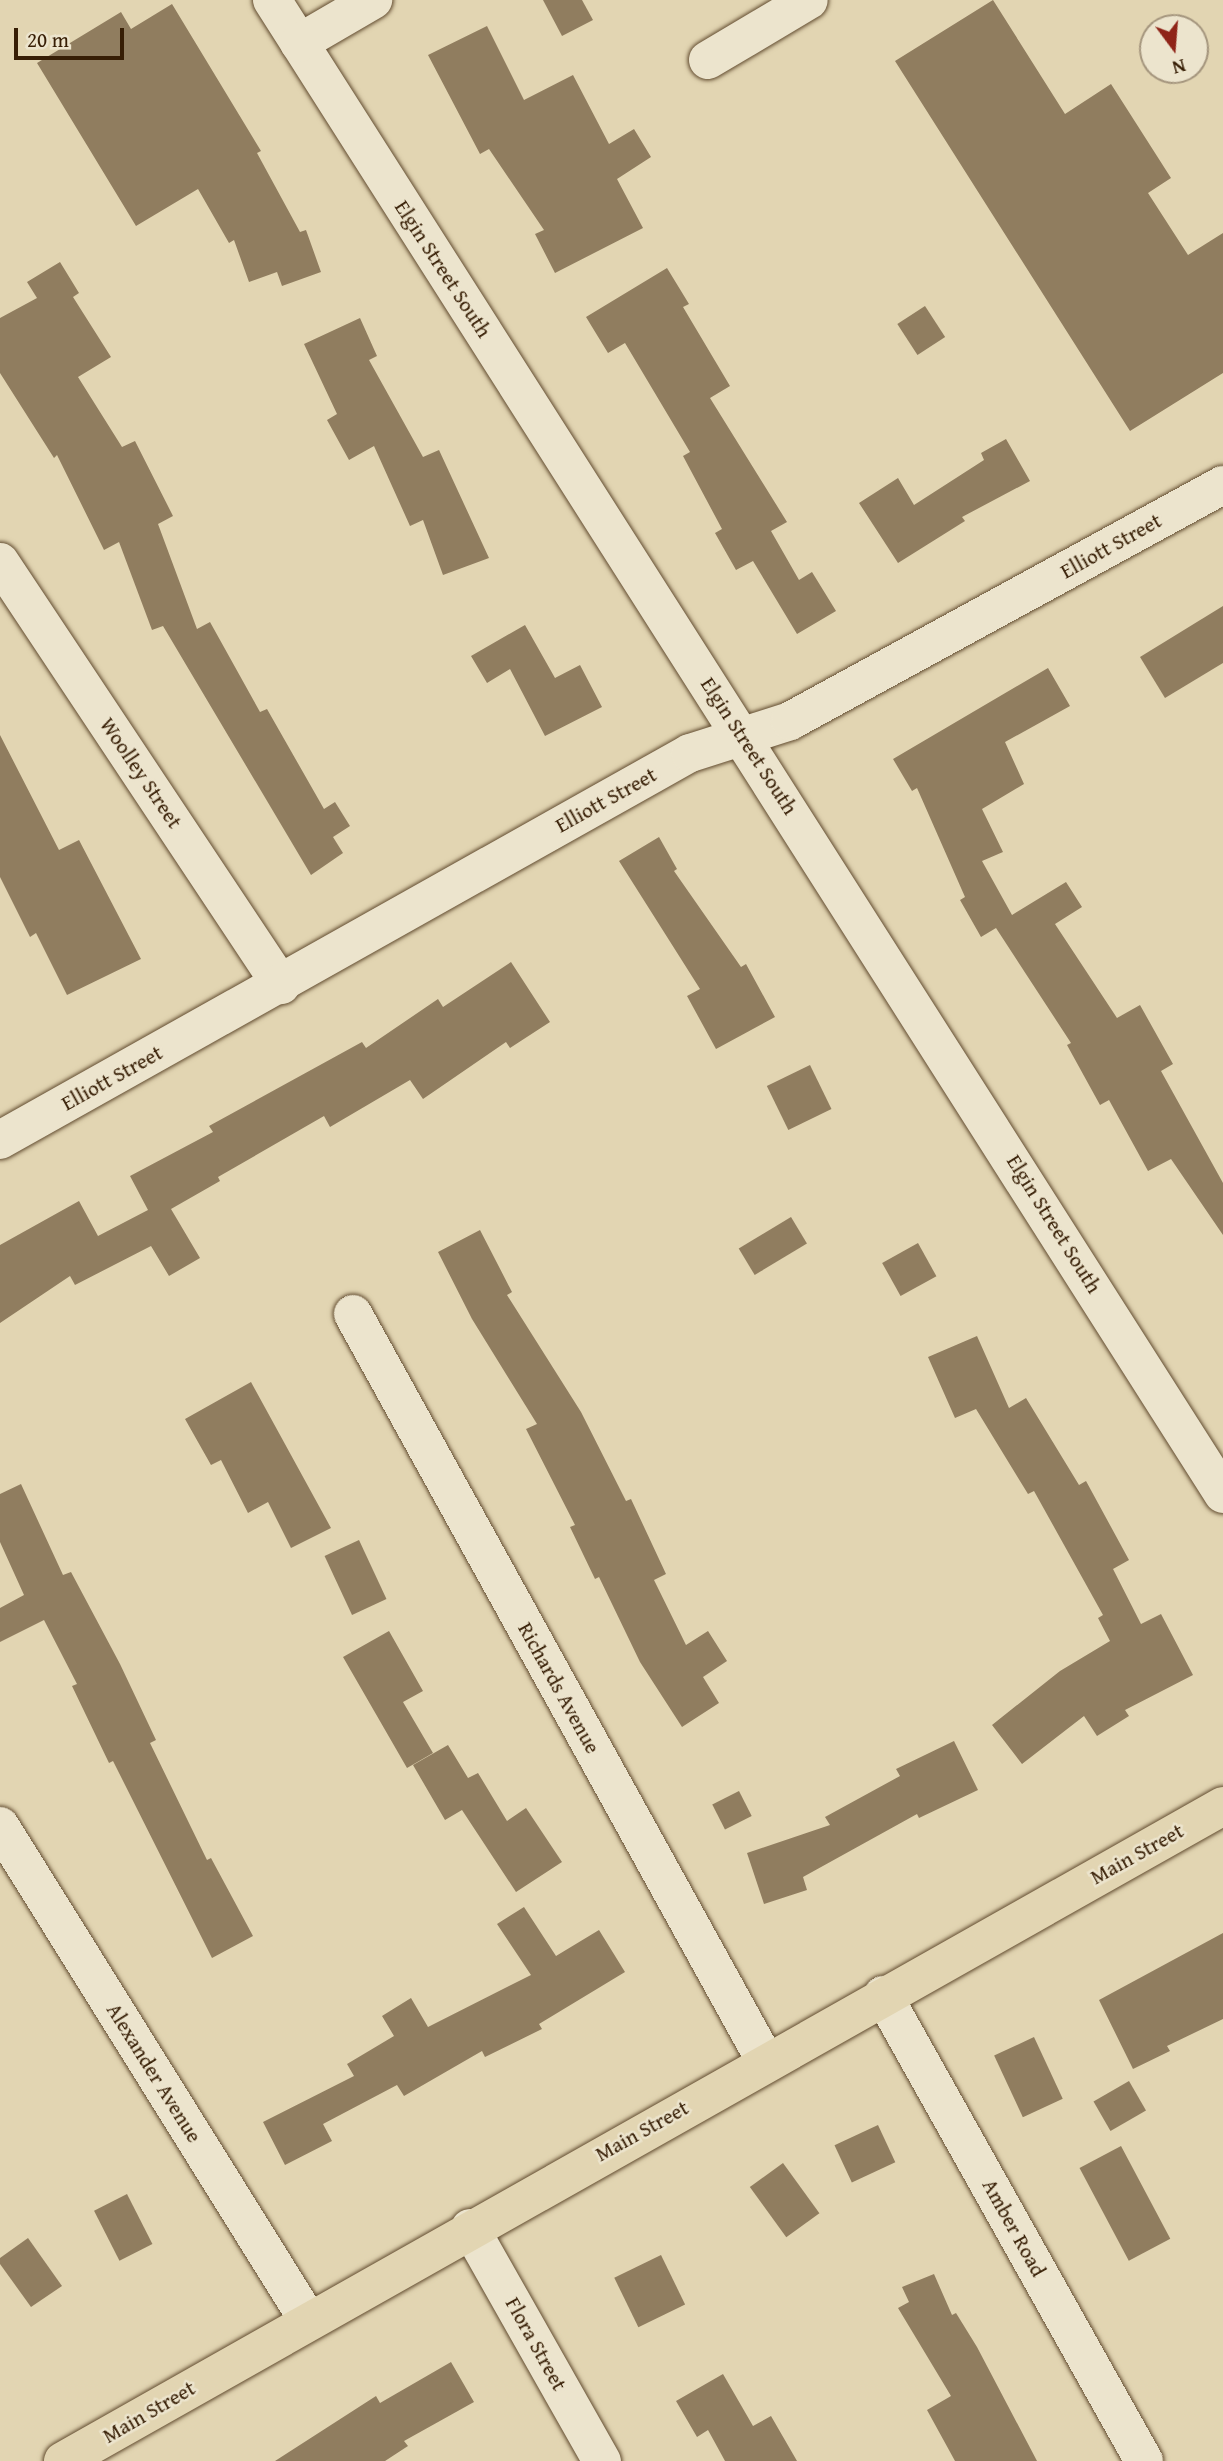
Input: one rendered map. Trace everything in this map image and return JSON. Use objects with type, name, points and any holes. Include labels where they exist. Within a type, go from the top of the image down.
[{"type":"main road","name":"Main Street","points":[[63,2461],[470,2228],[1223,1806]]},
{"type":"street","name":"Elgin Street South","points":[[272,0],[743,736],[1223,1494]]},
{"type":"street","points":[[299,43],[373,0]]},
{"type":"street","points":[[708,60],[809,0]]},
{"type":"street","name":"Elliott Street","points":[[0,1140],[281,985],[690,753],[790,721],[1223,485]]},
{"type":"street","name":"Woolley Street","points":[[0,562],[281,985]]},
{"type":"street","name":"Richards Avenue","points":[[352,1314],[766,2062]]},
{"type":"street","name":"Alexander Avenue","points":[[0,1826],[308,2320]]},
{"type":"street","name":"Amber Road","points":[[883,1995],[1144,2461]]},
{"type":"street","name":"Flora Street","points":[[470,2228],[601,2461]]},
{"type":"building","points":[[543,0],[582,0],[593,20],[562,36]]},
{"type":"building","points":[[993,0],[1065,114],[1111,84],[1171,178],[1148,193],[1188,255],[1223,233],[1223,373],[1130,431],[895,61]]},
{"type":"building","points":[[172,4],[261,151],[257,153],[300,232],[306,230],[321,272],[282,286],[277,272],[249,282],[234,240],[229,243],[198,189],[136,226],[37,63],[121,12],[131,29]]},
{"type":"building","points":[[487,26],[524,100],[573,75],[609,144],[634,129],[651,157],[617,179],[643,228],[555,273],[535,234],[544,230],[489,149],[480,154],[428,55]]},
{"type":"building","points":[[60,262],[79,293],[73,297],[111,357],[78,377],[122,447],[135,441],[173,516],[158,524],[197,629],[210,622],[260,712],[267,709],[324,809],[335,802],[350,826],[333,837],[343,853],[311,875],[163,626],[152,630],[119,542],[104,550],[57,455],[54,458],[0,373],[0,318],[37,298],[27,282]]},
{"type":"building","points":[[667,268],[689,304],[683,307],[730,386],[710,398],[787,522],[771,531],[799,580],[812,572],[836,611],[797,634],[753,561],[736,570],[715,533],[722,529],[683,456],[690,452],[625,343],[608,353],[586,317]]},
{"type":"building","points":[[925,306],[945,337],[917,355],[897,324]]},
{"type":"building","points":[[360,318],[377,356],[369,360],[423,457],[439,450],[489,558],[443,575],[423,520],[410,526],[374,446],[349,460],[327,420],[337,414],[304,344]]},
{"type":"building","points":[[1006,439],[1030,481],[962,517],[965,521],[898,563],[859,503],[898,478],[914,505],[984,460],[981,453]]},
{"type":"building","points":[[1223,606],[1223,663],[1165,698],[1140,657]]},
{"type":"building","points":[[525,625],[555,678],[580,665],[602,707],[545,736],[510,669],[487,683],[471,656]]},
{"type":"building","points":[[1048,668],[1070,706],[1005,742],[1024,784],[982,809],[1003,852],[982,861],[1012,915],[1066,882],[1082,907],[1055,924],[1117,1018],[1140,1005],[1173,1064],[1161,1071],[1223,1183],[1223,1235],[1171,1159],[1148,1171],[1109,1100],[1100,1105],[1067,1045],[1071,1043],[996,928],[981,937],[960,900],[965,897],[917,788],[912,791],[893,759]]},
{"type":"building","points":[[0,735],[59,850],[79,840],[141,959],[67,995],[36,933],[30,937],[0,877]]},
{"type":"building","points":[[659,837],[677,869],[674,871],[741,967],[746,964],[775,1017],[716,1049],[687,996],[700,989],[619,861]]},
{"type":"building","points":[[511,962],[550,1022],[510,1048],[506,1042],[423,1099],[410,1080],[330,1127],[324,1116],[218,1177],[220,1181],[171,1209],[200,1258],[169,1276],[151,1246],[75,1285],[70,1276],[0,1323],[0,1245],[79,1201],[98,1236],[148,1210],[130,1176],[213,1132],[209,1126],[362,1042],[366,1048],[438,999],[443,1007]]},
{"type":"building","points":[[810,1065],[831,1109],[788,1130],[767,1086]]},
{"type":"building","points":[[791,1217],[807,1244],[755,1275],[739,1248]]},
{"type":"building","points":[[480,1230],[512,1292],[507,1295],[581,1412],[626,1501],[631,1499],[666,1574],[654,1580],[686,1645],[708,1631],[727,1661],[703,1677],[719,1703],[682,1727],[640,1662],[599,1577],[595,1579],[570,1527],[575,1525],[526,1429],[537,1424],[472,1319],[438,1252]]},
{"type":"building","points":[[918,1243],[936,1276],[901,1296],[882,1263]]},
{"type":"building","points":[[977,1336],[1009,1408],[1026,1398],[1079,1485],[1086,1481],[1129,1560],[1113,1569],[1141,1624],[1161,1614],[1193,1675],[1125,1710],[1129,1716],[1097,1736],[1084,1716],[1022,1764],[992,1725],[1060,1671],[1110,1641],[1098,1618],[1103,1615],[1034,1491],[1028,1494],[976,1409],[955,1418],[928,1357]]},
{"type":"building","points":[[251,1382],[331,1528],[291,1548],[268,1502],[248,1513],[221,1460],[211,1465],[185,1419]]},
{"type":"building","points":[[21,1484],[63,1575],[71,1572],[120,1664],[156,1740],[150,1743],[207,1860],[211,1858],[253,1936],[212,1958],[113,1761],[109,1763],[72,1686],[77,1684],[44,1620],[0,1642],[0,1608],[24,1595],[0,1542],[0,1494]]},
{"type":"building","points":[[359,1540],[386,1599],[352,1615],[325,1556]]},
{"type":"building","points":[[389,1631],[423,1691],[403,1702],[433,1753],[407,1768],[343,1657]]},
{"type":"building","points":[[954,1741],[978,1790],[919,1818],[917,1814],[803,1877],[807,1890],[764,1904],[747,1853],[830,1825],[825,1817],[900,1776],[896,1769]]},
{"type":"building","points":[[448,1745],[468,1778],[478,1773],[507,1821],[526,1808],[562,1862],[516,1892],[462,1810],[445,1820],[413,1765]]},
{"type":"building","points":[[739,1791],[752,1816],[725,1830],[712,1805]]},
{"type":"building","points":[[524,1907],[556,1956],[599,1930],[625,1972],[539,2024],[542,2029],[485,2057],[482,2051],[404,2096],[397,2085],[323,2124],[332,2141],[285,2165],[263,2122],[354,2076],[347,2064],[394,2036],[382,2016],[411,1998],[428,2027],[531,1975],[497,1924]]},
{"type":"building","points":[[1223,1933],[1223,2019],[1167,2046],[1170,2051],[1133,2069],[1099,2000]]},
{"type":"building","points":[[1034,2037],[1063,2099],[1023,2117],[994,2056]]},
{"type":"building","points":[[1129,2081],[1146,2110],[1110,2131],[1093,2102]]},
{"type":"building","points":[[878,2125],[895,2162],[852,2182],[834,2145]]},
{"type":"building","points":[[1121,2146],[1170,2239],[1129,2261],[1080,2168]]},
{"type":"building","points":[[783,2163],[819,2213],[786,2237],[750,2187]]},
{"type":"building","points":[[127,2194],[152,2244],[119,2261],[94,2211]]},
{"type":"building","points":[[28,2238],[62,2286],[31,2307],[0,2264],[0,2258]]},
{"type":"building","points":[[661,2255],[685,2304],[638,2327],[614,2278]]},
{"type":"building","points":[[934,2274],[952,2315],[956,2313],[977,2347],[1037,2461],[955,2461],[927,2410],[951,2396],[898,2308],[909,2302],[902,2287]]},
{"type":"building","points":[[451,2362],[474,2402],[404,2441],[408,2446],[385,2461],[275,2461],[376,2396],[380,2403]]},
{"type":"building","points":[[723,2374],[753,2426],[771,2416],[797,2461],[725,2461],[708,2430],[697,2437],[676,2401]]}]
